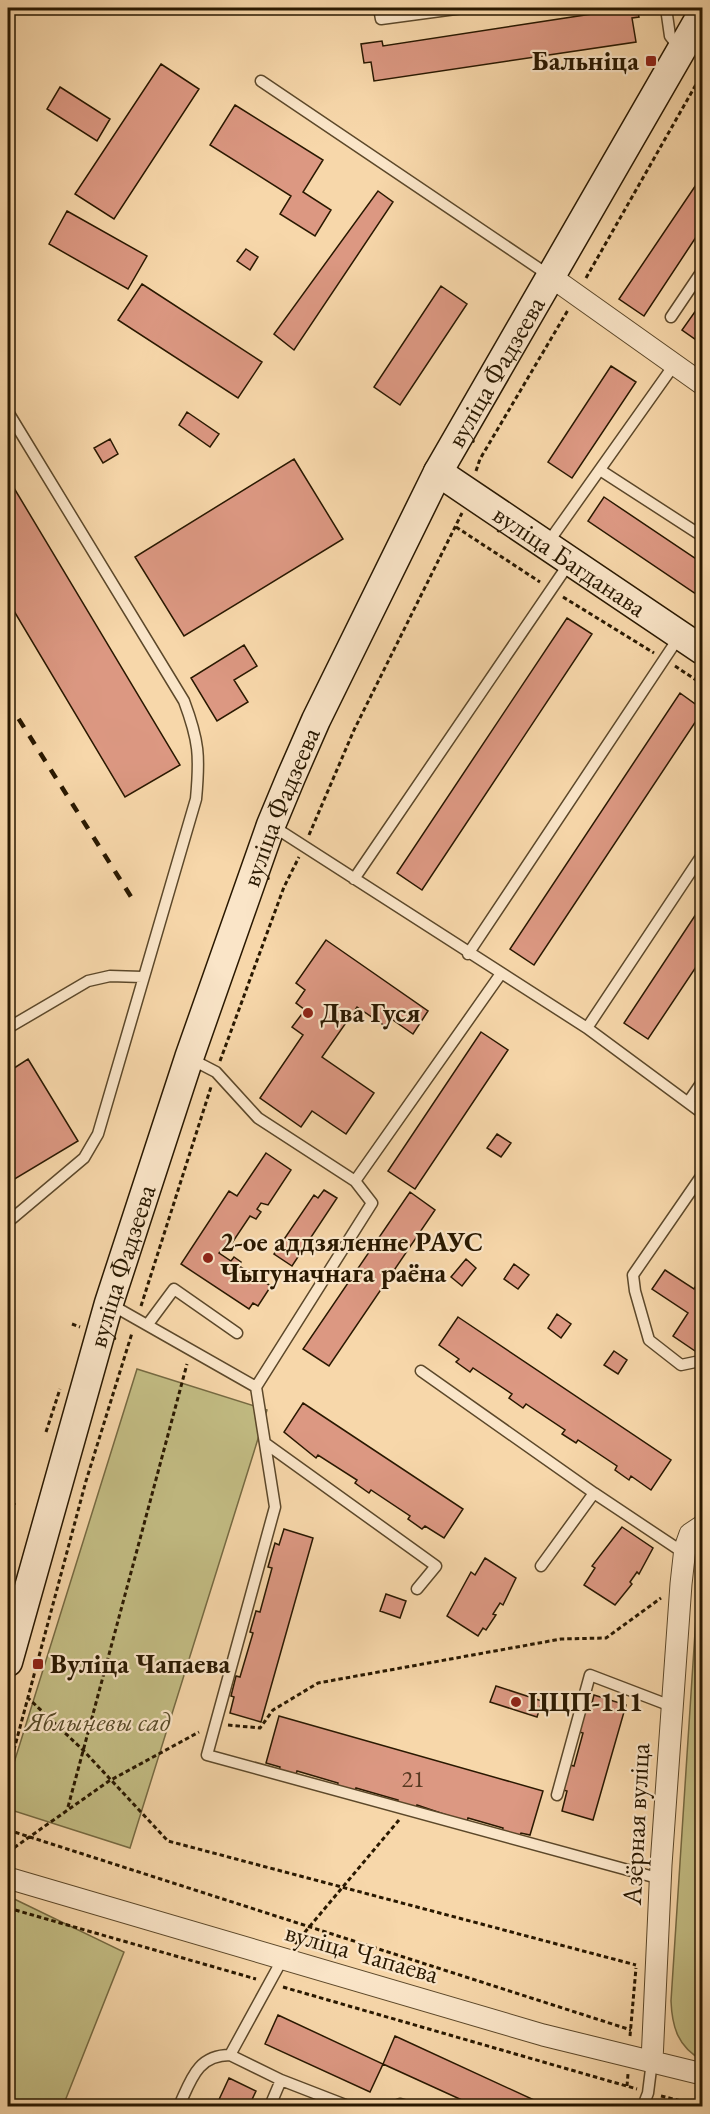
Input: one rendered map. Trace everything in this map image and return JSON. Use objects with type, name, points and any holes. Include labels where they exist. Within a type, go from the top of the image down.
[{"type":"street","name":"вуліца Фадзеева","points":[[8,1662],[109,1303],[189,1058],[271,825],[316,720],[438,472],[702,14]]},
{"type":"street","points":[[550,276],[702,384]]},
{"type":"street","name":"вуліца Багданава","points":[[438,472],[691,643]]},
{"type":"street","name":"Азёрная вуліца","points":[[652,2061],[671,1706],[681,1584],[684,1553],[690,1534],[702,1526]]},
{"type":"street","name":"вуліца Чапаева","points":[[8,1878],[543,2035],[702,2074]]},
{"type":"lane","points":[[380,8],[381,19],[463,8]]},
{"type":"lane","points":[[666,8],[670,36],[681,50]]},
{"type":"lane","points":[[261,81],[550,276]]},
{"type":"lane","points":[[671,317],[702,271]]},
{"type":"lane","points":[[692,287],[702,294]]},
{"type":"lane","points":[[546,545],[674,365]]},
{"type":"lane","points":[[8,412],[184,701],[197,735],[200,759],[196,799],[142,977],[98,1134],[84,1158],[8,1222]]},
{"type":"lane","points":[[600,470],[702,536]]},
{"type":"lane","points":[[354,879],[570,561]]},
{"type":"lane","points":[[468,954],[664,659],[691,643]]},
{"type":"lane","points":[[271,825],[500,975],[587,1028],[689,1101],[702,1113]]},
{"type":"lane","points":[[587,1028],[702,855]]},
{"type":"lane","points":[[355,1181],[500,975]]},
{"type":"lane","points":[[8,1028],[88,981],[110,976],[142,977]]},
{"type":"lane","points":[[189,1058],[216,1072],[258,1118],[355,1181],[372,1203],[256,1387],[275,1507],[207,1755],[661,1879]]},
{"type":"lane","points":[[689,1101],[702,1082]]},
{"type":"lane","points":[[700,1361],[681,1365],[649,1340],[635,1291],[633,1275],[702,1175]]},
{"type":"lane","points":[[148,1324],[174,1289],[237,1333]]},
{"type":"lane","points":[[109,1303],[256,1387]]},
{"type":"lane","points":[[421,1371],[594,1493],[684,1553]]},
{"type":"lane","points":[[266,1443],[436,1566],[417,1589]]},
{"type":"lane","points":[[542,1566],[594,1493]]},
{"type":"lane","points":[[557,1795],[590,1675],[671,1706]]},
{"type":"lane","points":[[230,2055],[282,1960]]},
{"type":"lane","points":[[179,2106],[200,2064],[210,2058],[230,2055],[281,2080],[348,2106]]},
{"type":"lane","points":[[643,2106],[648,2092],[652,2061]]},
{"type":"lane","points":[[270,2106],[281,2080]]},
{"type":"lane","points":[[395,2106],[400,2104],[407,2106]]},
{"type":"path","points":[[474,478],[480,459],[577,295],[702,74]]},
{"type":"path","points":[[8,1772],[27,1697],[48,1632],[86,1481],[216,1072],[280,898],[354,730],[456,527],[465,504]]},
{"type":"path","points":[[456,527],[702,684]]},
{"type":"path","points":[[72,1324],[82,1328]]},
{"type":"path","points":[[118,1340],[129,1343]]},
{"type":"path","points":[[68,1808],[191,1349]]},
{"type":"path","points":[[46,1432],[63,1379]]},
{"type":"path","points":[[8,1851],[109,1780],[216,1724],[260,1728],[273,1710],[318,1683],[561,1639],[606,1638],[681,1584]]},
{"type":"path","points":[[27,1697],[83,1750],[168,1841],[636,1965]]},
{"type":"path","points":[[282,1960],[308,1926],[408,1810]]},
{"type":"path","points":[[8,1830],[631,2030]]},
{"type":"path","points":[[8,1908],[702,2106]]},
{"type":"path","points":[[627,2086],[628,2069]]},
{"type":"green space","name":"Яблыневы сад","points":[[137,1369],[267,1410],[130,1848],[8,1809],[8,1782]]},
{"type":"green space","points":[[702,1557],[702,2060],[687,2049],[678,2035],[671,2001],[699,1571]]},
{"type":"green space","points":[[8,1896],[124,1952],[63,2106],[8,2106]]},
{"type":"building","points":[[611,8],[637,8],[639,17],[632,18],[636,42],[374,81],[371,62],[364,63],[361,44],[382,41],[383,46],[611,11]]},
{"type":"building","points":[[161,64],[199,89],[114,219],[75,194]]},
{"type":"building","points":[[60,87],[110,119],[97,141],[47,109]]},
{"type":"building","points":[[235,105],[323,160],[303,192],[331,210],[315,236],[280,214],[291,196],[210,145]]},
{"type":"building","points":[[702,176],[702,228],[644,316],[619,299]]},
{"type":"building","points":[[378,191],[393,202],[294,350],[274,334]]},
{"type":"building","points":[[67,211],[147,256],[128,289],[49,244]]},
{"type":"building","points":[[246,249],[258,257],[250,270],[237,261]]},
{"type":"building","points":[[142,284],[262,362],[238,398],[118,320]]},
{"type":"building","points":[[441,286],[467,304],[400,405],[374,387]]},
{"type":"building","points":[[699,306],[702,308],[702,344],[682,330]]},
{"type":"building","points":[[611,366],[636,382],[572,478],[548,462]]},
{"type":"building","points":[[187,412],[219,434],[210,447],[179,425]]},
{"type":"building","points":[[110,439],[118,454],[103,463],[94,448]]},
{"type":"building","points":[[294,459],[343,539],[184,636],[135,557]]},
{"type":"building","points":[[8,478],[180,765],[125,797],[8,601]]},
{"type":"building","points":[[604,497],[702,563],[702,598],[588,521]]},
{"type":"building","points":[[567,618],[592,634],[422,890],[397,873]]},
{"type":"building","points":[[244,645],[257,666],[234,680],[248,702],[217,721],[191,678]]},
{"type":"building","points":[[680,693],[702,709],[702,712],[534,965],[510,949]]},
{"type":"building","points":[[702,905],[702,958],[648,1039],[624,1023]]},
{"type":"building","points":[[326,940],[428,1011],[413,1034],[390,1018],[385,1026],[357,1007],[322,1057],[374,1093],[346,1134],[312,1111],[301,1127],[260,1098],[303,1035],[292,1027],[305,1010],[296,1003],[305,990],[296,983]]},
{"type":"building","points":[[481,1032],[508,1050],[415,1189],[388,1171]]},
{"type":"building","points":[[28,1059],[78,1141],[8,1183],[8,1072]]},
{"type":"building","points":[[497,1134],[511,1143],[501,1157],[487,1148]]},
{"type":"building","points":[[266,1153],[291,1170],[268,1205],[261,1203],[257,1209],[261,1212],[256,1219],[250,1216],[232,1243],[228,1240],[219,1253],[231,1261],[234,1257],[241,1262],[239,1266],[271,1286],[258,1306],[253,1303],[249,1309],[181,1264],[229,1191],[237,1196]]},
{"type":"building","points":[[324,1190],[337,1198],[292,1266],[274,1254],[314,1195],[318,1198]]},
{"type":"building","points":[[410,1192],[435,1210],[329,1366],[303,1349]]},
{"type":"building","points":[[466,1259],[476,1268],[462,1286],[451,1277]]},
{"type":"building","points":[[514,1264],[529,1275],[518,1289],[504,1279]]},
{"type":"building","points":[[665,1270],[694,1289],[702,1276],[702,1347],[698,1353],[673,1336],[688,1313],[652,1289]]},
{"type":"building","points":[[557,1314],[571,1324],[561,1338],[548,1328]]},
{"type":"building","points":[[458,1317],[671,1460],[651,1490],[631,1476],[629,1480],[615,1470],[617,1466],[578,1440],[576,1443],[562,1434],[565,1430],[526,1404],[523,1408],[509,1398],[512,1394],[473,1368],[470,1372],[456,1362],[459,1359],[439,1345]]},
{"type":"building","points":[[614,1351],[627,1360],[618,1374],[604,1365]]},
{"type":"building","points":[[303,1403],[463,1509],[444,1538],[425,1526],[422,1529],[408,1519],[410,1516],[371,1490],[369,1493],[355,1483],[357,1480],[318,1455],[316,1458],[284,1432]]},
{"type":"building","points":[[8,1492],[15,1504],[8,1509]]},
{"type":"building","points":[[8,1522],[14,1524],[8,1545]]},
{"type":"building","points":[[622,1527],[653,1548],[639,1574],[637,1572],[630,1582],[632,1584],[615,1605],[584,1585],[595,1568],[592,1566]]},
{"type":"building","points":[[284,1529],[313,1538],[261,1722],[230,1713],[234,1697],[231,1696],[236,1676],[240,1677],[253,1633],[250,1632],[256,1611],[260,1612],[272,1568],[268,1567],[275,1543],[279,1545]]},
{"type":"building","points":[[485,1558],[516,1578],[503,1605],[500,1603],[493,1614],[496,1615],[486,1630],[483,1628],[478,1636],[447,1616],[471,1572],[475,1575]]},
{"type":"building","points":[[386,1594],[406,1601],[400,1618],[380,1611]]},
{"type":"building","name":"ЦЦП-111","points":[[496,1686],[542,1701],[537,1717],[490,1702]]},
{"type":"building","points":[[594,1695],[626,1705],[593,1820],[562,1811],[567,1791],[563,1790],[570,1765],[574,1766],[583,1733],[579,1732],[585,1710],[590,1711]]},
{"type":"building","points":[[279,1716],[543,1791],[530,1835],[521,1833],[519,1837],[502,1832],[503,1828],[468,1818],[467,1822],[417,1805],[416,1808],[397,1803],[398,1800],[356,1788],[355,1792],[337,1787],[338,1783],[297,1771],[296,1775],[279,1770],[280,1767],[266,1763]]},
{"type":"building","points":[[278,2015],[383,2064],[370,2092],[265,2044]]},
{"type":"building","points":[[395,2036],[547,2106],[475,2106],[383,2064]]},
{"type":"building","points":[[229,2078],[256,2091],[249,2106],[216,2106]]},
{"type":"railway","points":[[8,702],[135,903]]},
{"type":"place","name":"Бальніца","points":[[651,61]]},
{"type":"place","name":"Два Гуся","points":[[308,1013]]},
{"type":"place","name":"2-ое аддзяленне РАУС Чыгуначнага раёна","points":[[208,1258]]},
{"type":"place","name":"Вуліца Чапаева","points":[[38,1664]]},
{"type":"place","name":"ЦЦП-111","points":[[516,1702]]}]
